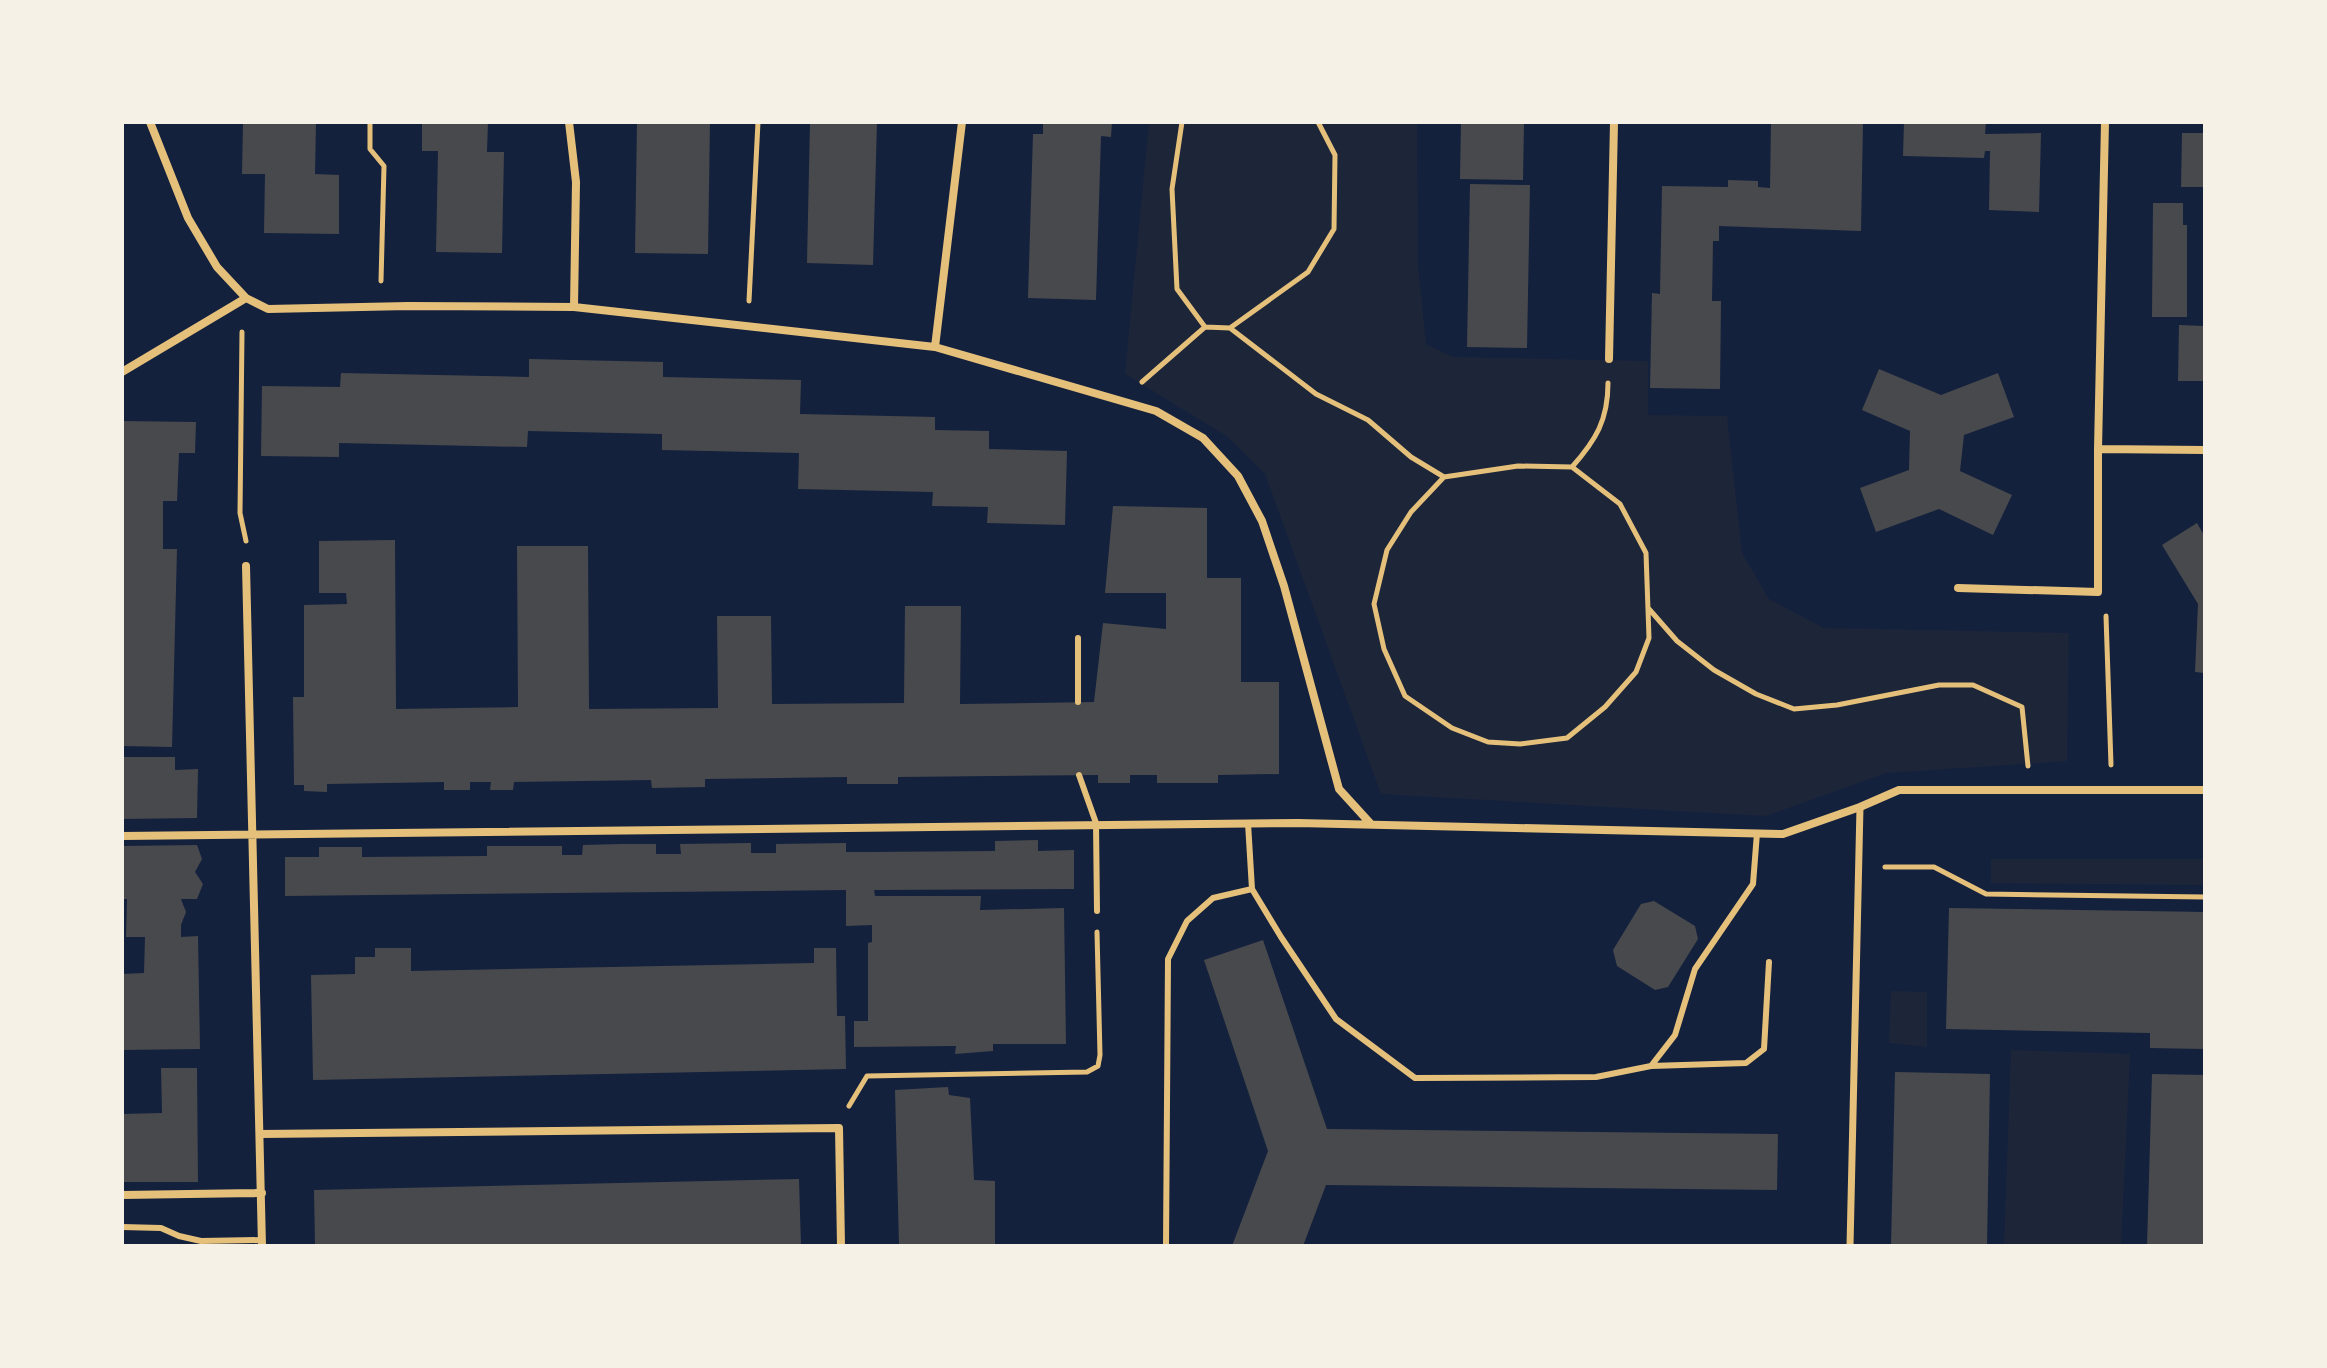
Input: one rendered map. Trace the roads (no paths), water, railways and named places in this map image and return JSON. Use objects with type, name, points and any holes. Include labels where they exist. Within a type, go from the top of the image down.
[{"type":"street","points":[[150,122],[188,218],[217,267],[246,298],[268,309],[574,307],[935,347],[1156,411],[1203,438],[1238,476],[1262,521],[1284,586],[1339,789],[1370,823]]},
{"type":"street","points":[[569,122],[576,182],[574,307]]},
{"type":"street","points":[[935,347],[962,122]]},
{"type":"street","points":[[1609,359],[1614,122]]},
{"type":"street","points":[[1958,588],[2098,592],[2105,122]]},
{"type":"street","points":[[122,372],[246,298]]},
{"type":"street","points":[[2098,449],[2205,450]]},
{"type":"street","points":[[246,566],[262,1243]]},
{"type":"street","points":[[122,836],[1096,823],[1370,823],[1783,834],[1899,790],[2205,790]]},
{"type":"street","points":[[1850,1246],[1860,807]]},
{"type":"street","points":[[260,1134],[839,1128],[841,1246]]},
{"type":"street","points":[[122,1195],[262,1193]]},
{"type":"lane","points":[[1078,638],[1078,702]]},
{"type":"lane","points":[[1079,775],[1096,823],[1097,911]]},
{"type":"lane","points":[[1248,823],[1252,889],[1336,1019],[1415,1078],[1596,1077],[1651,1066],[1746,1063],[1764,1049],[1769,962]]},
{"type":"lane","points":[[1651,1066],[1675,1035],[1695,969],[1753,884],[1757,833]]},
{"type":"lane","points":[[1166,1246],[1168,959],[1187,921],[1213,898],[1252,889]]},
{"type":"lane","points":[[122,1227],[161,1228],[201,1241],[262,1243]]}]
